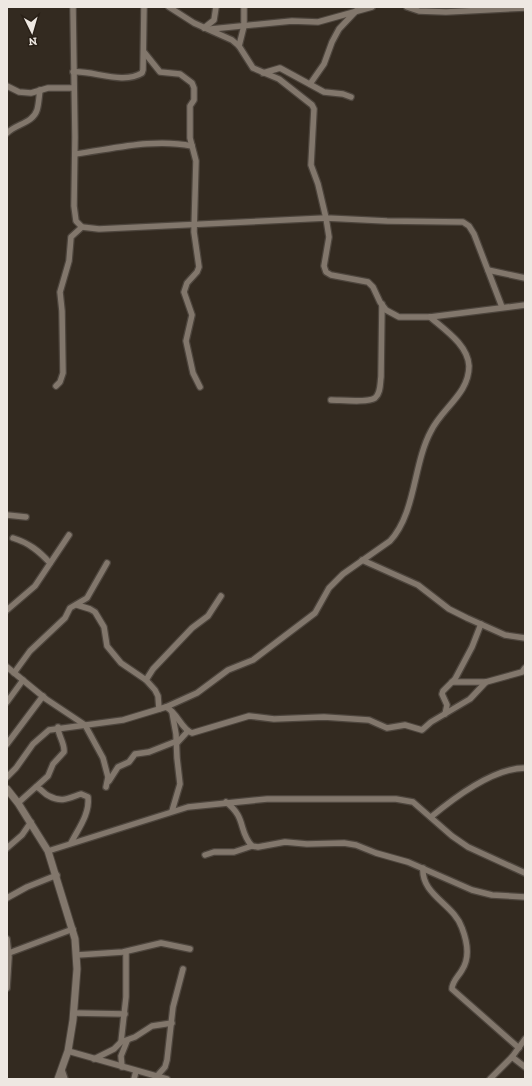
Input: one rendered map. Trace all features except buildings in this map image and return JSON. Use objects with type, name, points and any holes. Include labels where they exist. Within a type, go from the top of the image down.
[{"type":"street","points":[[73,7],[75,154],[74,216],[76,221],[82,227],[99,229],[326,218],[387,222],[463,222],[469,226],[474,234],[502,308]]},
{"type":"street","points":[[73,72],[107,76],[139,75],[143,70],[144,7]]},
{"type":"street","points":[[169,7],[206,29],[228,38],[239,46],[253,68],[285,83],[314,109],[310,165],[318,184],[330,237],[324,266],[328,274],[368,282],[373,287],[382,304],[392,314],[399,316],[430,317],[525,305]]},
{"type":"street","points":[[206,29],[214,20],[216,7]]},
{"type":"street","points":[[239,46],[244,26],[244,7]]},
{"type":"street","points":[[206,29],[292,21],[318,22],[372,7]]},
{"type":"street","points":[[407,7],[424,11],[446,12],[525,8]]},
{"type":"street","points":[[310,84],[324,64],[332,42],[339,29],[357,10]]},
{"type":"street","points":[[144,52],[160,72],[180,74],[192,83],[195,97],[190,106],[190,138],[196,161],[194,225],[199,267],[197,272],[185,287],[185,296],[192,315],[186,341],[193,373],[200,387]]},
{"type":"street","points":[[263,73],[280,68],[324,92],[343,94],[351,97]]},
{"type":"street","points":[[7,86],[24,93],[33,93],[40,90],[74,88]]},
{"type":"street","points":[[7,133],[13,127],[34,116],[38,108],[40,90]]},
{"type":"street","points":[[75,154],[142,144],[192,146]]},
{"type":"street","points":[[56,386],[60,382],[63,373],[62,312],[60,292],[68,261],[71,237],[82,227]]},
{"type":"street","points":[[488,270],[525,278]]},
{"type":"street","points":[[331,400],[359,401],[373,399],[376,397],[380,382],[382,304]]},
{"type":"street","points":[[7,777],[16,768],[33,744],[49,730],[58,727],[134,718],[159,709],[169,709],[197,693],[228,670],[253,660],[315,613],[333,583],[362,560],[390,541],[400,528],[423,450],[431,430],[461,392],[468,378],[469,365],[462,348],[455,339],[430,317]]},
{"type":"street","points":[[7,515],[26,517]]},
{"type":"street","points":[[7,610],[35,586],[69,535]]},
{"type":"street","points":[[13,538],[27,542],[36,548],[50,562]]},
{"type":"street","points":[[362,560],[412,582],[449,609],[504,635],[525,638]]},
{"type":"street","points":[[14,673],[38,643],[65,618],[68,610],[87,598],[107,563]]},
{"type":"street","points":[[146,680],[153,669],[192,628],[208,616],[222,596]]},
{"type":"street","points":[[77,605],[90,608],[95,612],[104,627],[108,646],[118,660],[146,680],[158,696],[159,709]]},
{"type":"street","points":[[444,714],[448,705],[442,692],[452,682],[472,647],[481,624]]},
{"type":"street","points":[[7,667],[43,696],[85,725],[104,758],[107,784],[118,767],[129,762],[135,754],[149,752],[177,742],[188,731]]},
{"type":"street","points":[[452,682],[486,682],[522,672],[525,668]]},
{"type":"street","points":[[7,702],[23,680]]},
{"type":"street","points":[[169,709],[188,731],[196,732],[249,716],[274,719],[324,717],[369,720],[387,728],[405,725],[422,730],[431,722],[470,699],[486,682]]},
{"type":"street","points":[[7,744],[43,696]]},
{"type":"street","points":[[169,709],[177,742],[180,784],[172,811]]},
{"type":"street","points":[[18,803],[48,776],[53,764],[64,752],[64,745],[59,736],[58,727]]},
{"type":"street","points":[[432,816],[461,794],[504,771],[525,768]]},
{"type":"street","points":[[36,787],[49,796],[58,799],[69,800],[81,794],[88,797],[84,819],[71,843]]},
{"type":"street","points":[[8,792],[18,803],[31,822],[48,851],[57,875],[73,929],[77,955],[74,1013],[68,1051],[58,1079]]},
{"type":"street","points":[[48,851],[172,811],[226,802],[295,798],[396,799],[414,802],[432,816],[452,836],[468,847],[525,873]]},
{"type":"street","points":[[226,802],[238,814],[246,836],[252,846]]},
{"type":"street","points":[[7,848],[22,835],[31,822]]},
{"type":"street","points":[[205,854],[214,852],[229,853],[252,846],[258,847],[279,842],[307,844],[344,843],[364,847],[376,853],[423,868],[472,890],[499,896],[525,897]]},
{"type":"street","points":[[423,868],[424,880],[427,887],[456,917],[465,940],[467,958],[463,970],[453,983],[452,988],[519,1048]]},
{"type":"street","points":[[7,898],[31,885],[57,875]]},
{"type":"street","points":[[9,953],[73,929]]},
{"type":"street","points":[[7,939],[9,953],[7,988]]},
{"type":"street","points":[[77,955],[126,952],[161,943],[190,949]]},
{"type":"street","points":[[122,1067],[121,1056],[124,1042],[126,952]]},
{"type":"street","points":[[157,1076],[165,1068],[173,1007],[183,969]]},
{"type":"street","points":[[74,1013],[125,1014]]},
{"type":"street","points":[[94,1059],[152,1026],[172,1023]]},
{"type":"street","points":[[490,1079],[512,1057],[525,1039]]},
{"type":"street","points":[[68,1051],[167,1079]]},
{"type":"street","points":[[512,1057],[525,1067]]},
{"type":"street","points":[[62,1070],[65,1079]]},
{"type":"street","points":[[134,1079],[136,1071]]}]
